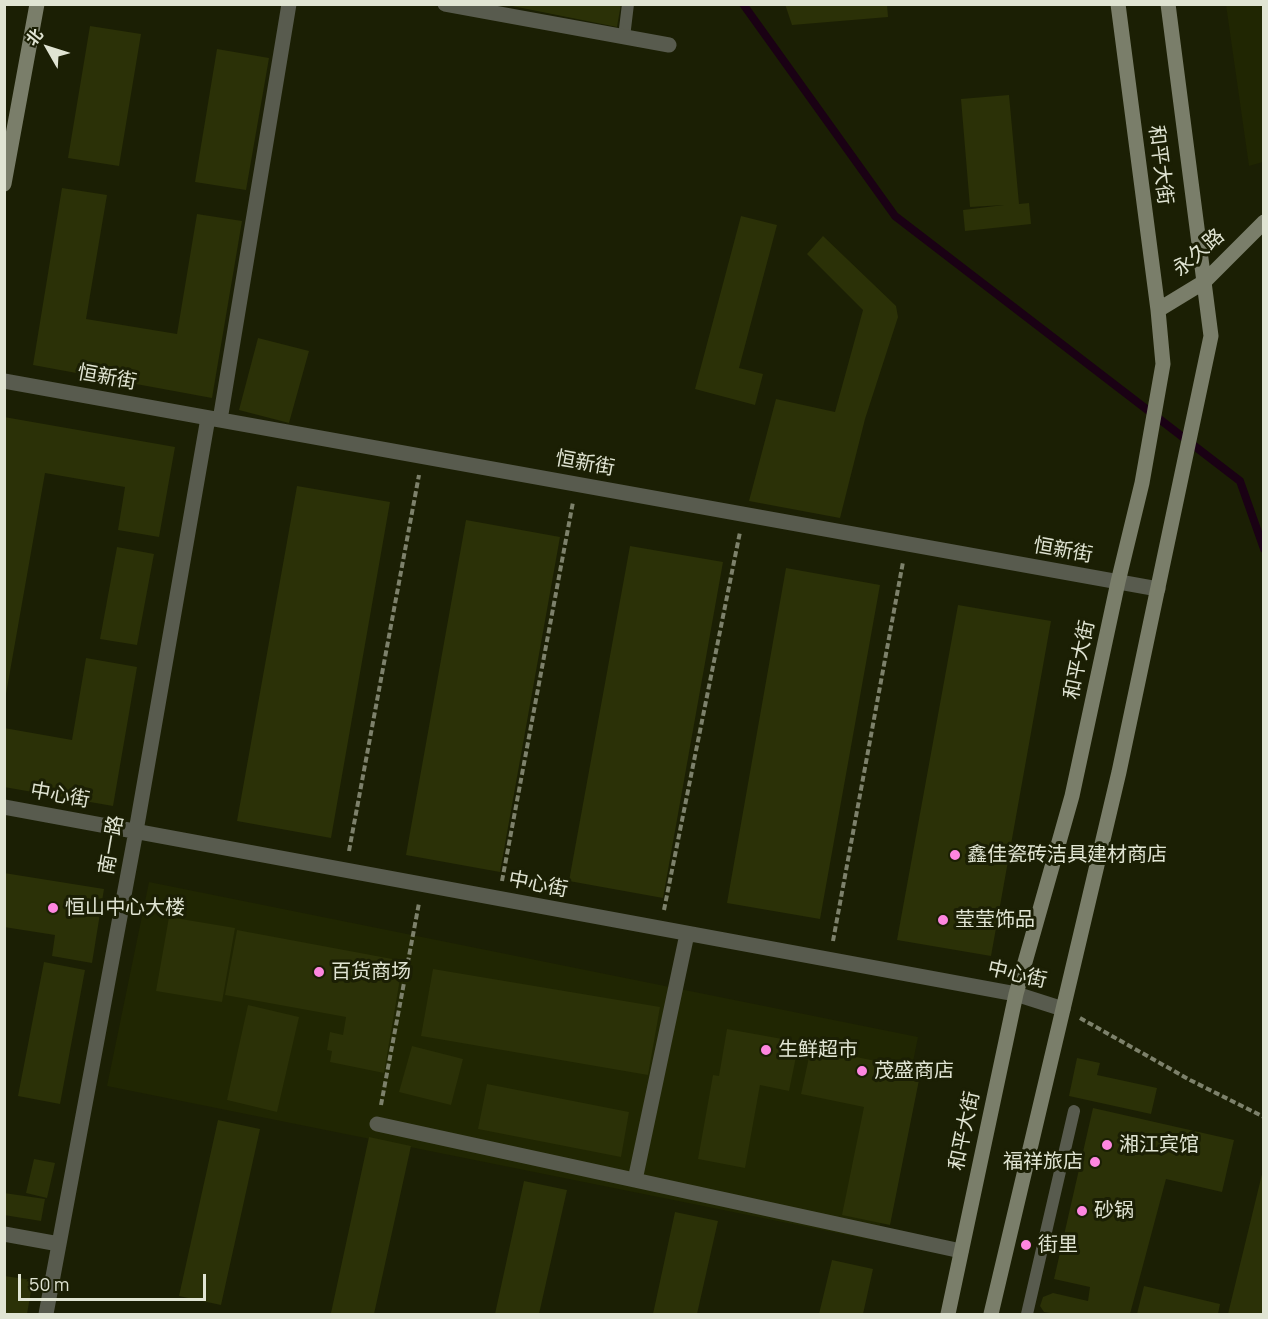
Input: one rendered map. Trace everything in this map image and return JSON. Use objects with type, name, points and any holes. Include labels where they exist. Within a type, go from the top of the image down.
[{"type":"main road","points":[[4,184],[37,4]]},
{"type":"main road","name":"和平大街","points":[[948,1314],[1016,994],[1072,796],[1118,582],[1142,483],[1163,363],[1118,4]]},
{"type":"main road","name":"和平大街","points":[[991,1314],[1119,772],[1211,336],[1168,4]]},
{"type":"main road","name":"永久路","points":[[1158,310],[1204,282],[1263,222]]},
{"type":"street","name":"南一路","points":[[46,1314],[214,419],[289,4]]},
{"type":"street","points":[[445,4],[669,45]]},
{"type":"street","name":"恒新街","points":[[4,381],[1158,589]]},
{"type":"street","name":"中心街","points":[[4,807],[1016,994],[1063,1009]]},
{"type":"street","points":[[635,1180],[687,934]]},
{"type":"street","points":[[377,1124],[961,1251]]},
{"type":"street","points":[[4,1234],[59,1244]]},
{"type":"lane","points":[[624,37],[628,4]]},
{"type":"lane","points":[[1027,1314],[1074,1110]]},
{"type":"path","points":[[345,870],[423,456]]},
{"type":"path","points":[[499,898],[577,484]]},
{"type":"path","points":[[661,929],[743,514]]},
{"type":"path","points":[[830,960],[906,544]]},
{"type":"path","points":[[377,1124],[422,884]]},
{"type":"path","points":[[1063,1009],[1190,1080],[1263,1117]]},
{"type":"shaded area","points":[[1226,5],[1263,5],[1263,162],[1249,166]]},
{"type":"shaded area","points":[[149,882],[918,1037],[877,1241],[107,1086]]},
{"type":"building","points":[[502,4],[621,4],[617,27]]},
{"type":"building","points":[[785,4],[887,4],[888,17],[792,25]]},
{"type":"building","points":[[90,26],[141,34],[119,166],[68,158]]},
{"type":"building","points":[[217,49],[269,58],[246,190],[195,182]]},
{"type":"building","points":[[1009,95],[1019,204],[1029,203],[1031,224],[965,231],[963,210],[1004,205],[970,207],[961,99]]},
{"type":"building","points":[[62,188],[107,195],[86,319],[177,334],[197,214],[242,221],[212,398],[33,365]]},
{"type":"building","points":[[741,216],[777,225],[739,368],[763,374],[755,405],[695,389]]},
{"type":"building","points":[[823,236],[896,306],[898,317],[865,419],[840,518],[749,501],[776,399],[835,412],[863,310],[807,254]]},
{"type":"building","points":[[258,338],[309,351],[289,423],[239,410]]},
{"type":"building","points":[[4,417],[175,447],[159,537],[118,530],[125,487],[45,473],[6,694]]},
{"type":"building","points":[[297,486],[390,502],[331,838],[237,821]]},
{"type":"building","points":[[466,520],[560,537],[500,872],[406,855]]},
{"type":"building","points":[[630,546],[723,562],[663,898],[569,881]]},
{"type":"building","points":[[117,547],[154,554],[137,645],[100,639]]},
{"type":"building","points":[[786,568],[880,585],[820,919],[727,903]]},
{"type":"building","points":[[958,605],[1051,621],[991,956],[897,940]]},
{"type":"building","points":[[86,658],[137,667],[113,806],[4,787],[4,728],[72,740]]},
{"type":"building","name":"恒山中心大楼","points":[[4,873],[104,889],[92,963],[52,956],[55,935],[4,927]]},
{"type":"building","points":[[169,917],[235,928],[222,1002],[156,991]]},
{"type":"building","points":[[237,930],[403,961],[384,1073],[330,1062],[332,1051],[327,1050],[330,1032],[343,1035],[346,1017],[225,995]]},
{"type":"building","points":[[44,962],[85,970],[60,1104],[18,1096]]},
{"type":"building","points":[[433,969],[660,1007],[648,1075],[421,1036]]},
{"type":"building","points":[[248,1005],[299,1017],[277,1112],[227,1100]]},
{"type":"building","points":[[727,1029],[799,1042],[789,1091],[760,1085],[745,1168],[698,1159],[713,1075],[719,1076]]},
{"type":"building","points":[[412,1046],[463,1059],[451,1105],[399,1092]]},
{"type":"building","points":[[811,1048],[921,1070],[890,1225],[842,1215],[864,1107],[801,1094]]},
{"type":"building","points":[[1077,1058],[1100,1063],[1097,1075],[1157,1088],[1151,1114],[1069,1096]]},
{"type":"building","points":[[487,1084],[629,1112],[621,1157],[478,1129]]},
{"type":"building","points":[[1093,1108],[1234,1140],[1222,1192],[1166,1179],[1130,1314],[1044,1312],[1040,1306],[1043,1297],[1053,1293],[1088,1301],[1090,1287],[1054,1279]]},
{"type":"building","points":[[218,1120],[260,1129],[221,1305],[179,1296]]},
{"type":"building","points":[[369,1137],[411,1146],[374,1314],[331,1313]]},
{"type":"building","points":[[34,1159],[55,1163],[47,1198],[26,1193]]},
{"type":"building","points":[[1263,1170],[1264,1314],[1228,1314]]},
{"type":"building","points":[[524,1181],[567,1190],[539,1314],[495,1314]]},
{"type":"building","points":[[4,1193],[45,1199],[41,1221],[4,1215]]},
{"type":"building","points":[[675,1212],[718,1221],[697,1314],[653,1314]]},
{"type":"building","points":[[832,1260],[873,1269],[863,1314],[819,1314]]},
{"type":"building","points":[[4,1276],[33,1280],[27,1314],[4,1314]]},
{"type":"building","points":[[1144,1286],[1220,1304],[1218,1314],[1137,1314]]},
{"type":"waterway","points":[[743,4],[895,216],[1240,481],[1264,549]]},
{"type":"place","name":"鑫佳瓷砖洁具建材商店","points":[[955,855]]},
{"type":"place","name":"恒山中心大楼","points":[[53,908]]},
{"type":"place","name":"莹莹饰品","points":[[943,920]]},
{"type":"place","name":"百货商场","points":[[319,972]]},
{"type":"place","name":"生鲜超市","points":[[766,1050]]},
{"type":"place","name":"茂盛商店","points":[[862,1071]]},
{"type":"place","name":"湘江宾馆","points":[[1107,1145]]},
{"type":"place","name":"福祥旅店","points":[[1095,1162]]},
{"type":"place","name":"砂锅","points":[[1082,1211]]},
{"type":"place","name":"街里","points":[[1026,1245]]}]
